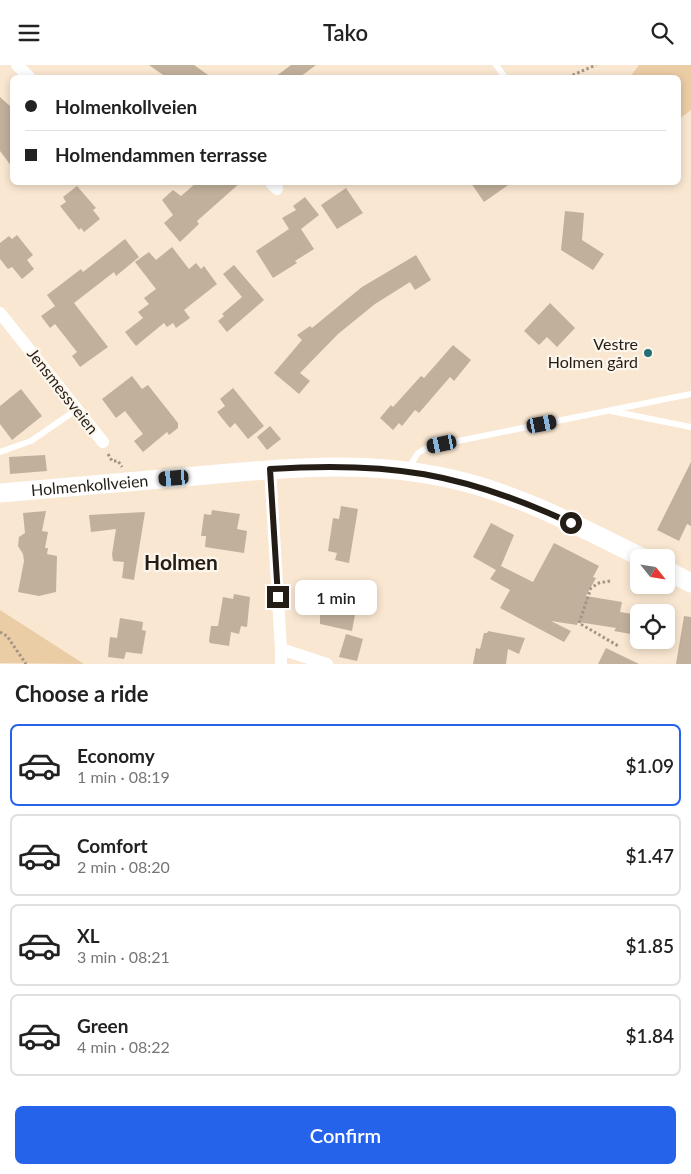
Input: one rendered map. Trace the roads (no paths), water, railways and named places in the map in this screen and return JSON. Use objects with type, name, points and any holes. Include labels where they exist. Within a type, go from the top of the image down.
[{"type":"main road","name":"Holmenkollveien","points":[[0,493],[270,469],[340,466],[407,471],[467,482],[522,501],[630,552]]},
{"type":"main road","points":[[675,575],[691,583]]},
{"type":"street","points":[[17,65],[26,75]]},
{"type":"street","name":"Jensmessveien","points":[[0,313],[103,442]]},
{"type":"street","points":[[270,469],[281,664]]},
{"type":"street","points":[[280,649],[327,664]]},
{"type":"lane","points":[[407,471],[418,453],[428,447],[691,394]]},
{"type":"lane","points":[[0,452],[31,441],[76,410]]},
{"type":"lane","points":[[606,411],[691,427]]},
{"type":"place","name":"Vestre Holmen gård","points":[[648,353]]},
{"type":"district","name":"Holmen","points":[[181,563]]}]
